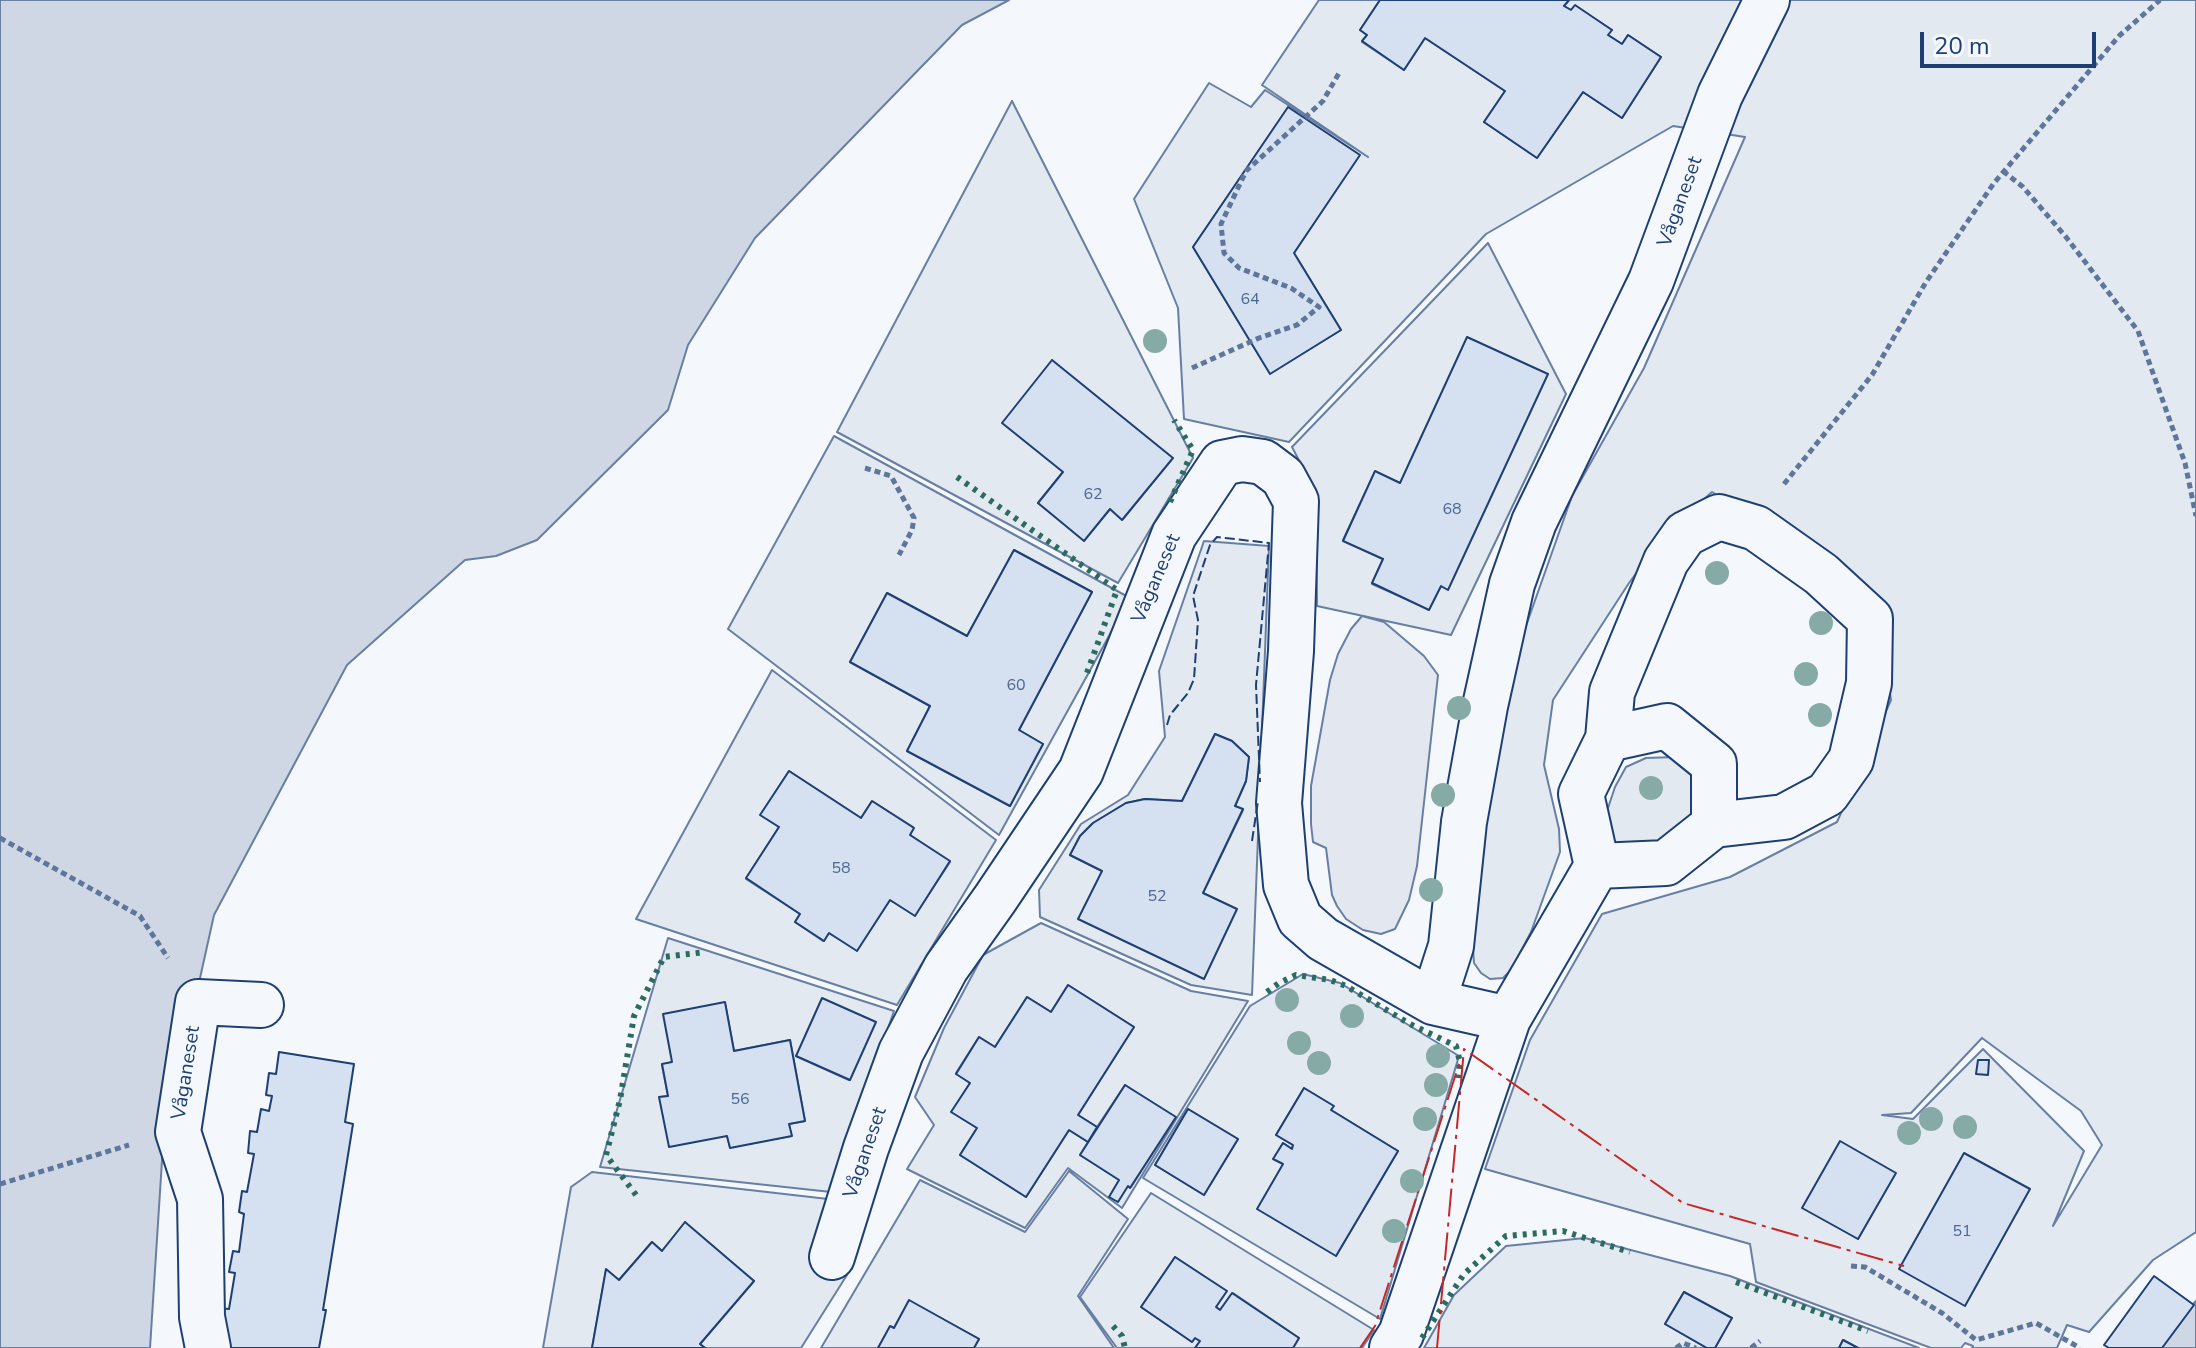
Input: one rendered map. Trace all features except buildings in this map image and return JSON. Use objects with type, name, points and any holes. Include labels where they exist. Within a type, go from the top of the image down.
[{"type":"street","name":"Våganeset","points":[[1433,1002],[1451,946],[1464,822],[1512,584],[1534,522],[1651,281],[1720,95],[1767,0]]},
{"type":"street","name":"Våganeset","points":[[832,1257],[866,1148],[901,1052],[946,968],[1081,771],[1174,535],[1222,463],[1242,459],[1263,462],[1283,477],[1296,501],[1291,651],[1279,803],[1286,885],[1300,919],[1323,939],[1433,1002],[1508,1019]]},
{"type":"street","points":[[1392,1348],[1401,1334],[1508,1019],[1597,866],[1581,794],[1608,739],[1612,692],[1666,561],[1685,534],[1719,517],[1756,528],[1821,574],[1870,619],[1869,683],[1851,760],[1827,794],[1784,817],[1714,825],[1666,863],[1597,866]]},
{"type":"street","points":[[1608,739],[1667,726],[1691,745],[1714,764],[1714,825]]},
{"type":"street","name":"Våganeset","points":[[208,1348],[202,1317],[200,1199],[178,1132],[198,1002],[261,1005]]},
{"type":"path","points":[[1756,528],[1769,501],[1827,434],[1872,375],[1926,282],[2003,171],[2119,36],[2160,0]]},
{"type":"path","points":[[1192,368],[1297,325],[1319,307],[1291,288],[1239,268],[1224,253],[1221,224],[1246,171],[1323,101],[1339,73]]},
{"type":"path","points":[[2003,171],[2023,187],[2066,237],[2138,331],[2185,463],[2196,516]]},
{"type":"path","points":[[865,468],[891,476],[914,518],[912,530],[899,555]]},
{"type":"path","points":[[0,838],[140,916],[198,1002]]},
{"type":"path","points":[[0,1184],[178,1132]]},
{"type":"path","points":[[1851,1266],[1865,1267],[1942,1313],[1976,1340],[2036,1323],[2080,1348]]},
{"type":"path","points":[[1751,1348],[1760,1341]]},
{"type":"path","points":[[1676,1348],[1683,1343],[1696,1348]]},
{"type":"shaded area","points":[[0,0],[1009,0],[962,25],[755,238],[688,345],[668,410],[537,540],[496,556],[465,560],[347,665],[214,915],[163,1145],[150,1348],[0,1348]]},
{"type":"shaded area","points":[[1319,0],[1380,0],[1360,30],[1367,35],[1362,42],[1404,70],[1425,38],[1505,91],[1484,122],[1537,158],[1583,92],[1622,118],[1661,57],[1628,35],[1622,44],[1608,35],[1612,30],[1575,6],[1571,10],[1564,6],[1569,0],[2196,0],[2196,1232],[2153,1260],[2089,1332],[2067,1325],[2057,1348],[1972,1348],[1965,1343],[1961,1348],[1931,1348],[1756,1282],[1750,1244],[1485,1169],[1530,1040],[1602,914],[1730,877],[1837,822],[1891,700],[1874,593],[1712,492],[1666,533],[1629,583],[1553,700],[1544,765],[1559,829],[1560,852],[1531,932],[1511,970],[1503,978],[1490,979],[1481,973],[1474,963],[1471,920],[1486,805],[1521,640],[1572,496],[1644,368],[1745,137],[1673,126],[1486,234],[1289,442],[1184,419],[1178,308],[1134,199],[1209,83],[1251,107],[1265,90],[1368,157],[1262,85]],"holes":[[[1288,108],[1359,155],[1294,253],[1341,330],[1270,373],[1193,247]],[[1982,1038],[2081,1111],[2102,1145],[2053,1226],[2084,1151],[1983,1049],[1913,1119],[1882,1115],[1911,1113]],[[1895,1173],[1858,1239],[1803,1207]]]},
{"type":"shaded area","points":[[1012,101],[1193,458],[1118,583],[837,432]],"holes":[[[1172,458],[1123,519],[1110,509],[1084,540],[1038,503],[1063,472]]]},
{"type":"shaded area","points":[[1488,243],[1566,394],[1451,635],[1317,606],[1316,493],[1292,447]],"holes":[[[1375,472],[1400,483],[1447,589],[1441,586],[1429,609],[1372,584],[1383,559],[1343,540]]]},
{"type":"shaded area","points":[[834,436],[1130,598],[999,835],[728,629]],"holes":[[[1014,550],[1092,592],[1019,730],[1043,744],[1010,806],[907,751],[930,706],[850,662],[887,593],[967,636]]]},
{"type":"shaded area","points":[[1204,541],[1269,546],[1252,995],[1191,985],[1040,917],[1039,890],[1081,824],[1128,795],[1165,737],[1159,671]],"holes":[[[1215,734],[1232,741],[1249,757],[1246,781],[1235,806],[1243,810],[1203,893],[1236,909],[1102,871],[1070,855],[1080,836],[1093,823],[1126,803],[1145,799],[1182,801]]]},
{"type":"shaded area","points":[[1362,616],[1384,622],[1424,656],[1438,675],[1417,866],[1409,900],[1395,929],[1381,934],[1363,930],[1346,919],[1337,906],[1332,895],[1326,848],[1313,842],[1311,824],[1311,786],[1330,680],[1338,654]]},
{"type":"shaded area","points":[[772,670],[996,840],[897,1005],[636,919]],"holes":[[[789,771],[861,818],[872,801],[913,827],[910,835],[950,862],[915,915],[890,900],[857,950],[829,933],[823,941],[795,922],[800,914],[746,879],[779,827],[761,815]]]},
{"type":"shaded area","points":[[1675,757],[1694,769],[1700,792],[1690,818],[1668,840],[1629,852],[1616,847],[1609,831],[1607,811],[1626,767],[1646,758]]},
{"type":"shaded area","points":[[1041,923],[1191,991],[1248,1001],[1122,1208],[1068,1168],[1025,1228],[907,1169],[934,1125],[915,1097],[944,1028],[983,955]],"holes":[[[1068,985],[1134,1027],[1078,1115],[1097,1127],[1125,1085],[1175,1118],[1131,1187],[1080,1155],[1088,1142],[1069,1130],[1026,1197],[960,1155],[977,1128],[952,1112],[970,1083],[956,1073],[979,1037],[995,1047],[1027,997],[1051,1012]]]},
{"type":"shaded area","points":[[668,938],[894,1011],[831,1192],[600,1167]],"holes":[[[725,1003],[734,1051],[790,1040],[805,1121],[789,1124],[791,1136],[730,1147],[727,1136],[660,1097],[668,1096],[662,1065],[672,1062]],[[875,1022],[849,1080],[796,1056]]]},
{"type":"shaded area","points":[[1303,974],[1340,983],[1459,1056],[1380,1319],[1143,1178],[1250,1006]],"holes":[[[1304,1088],[1333,1106],[1331,1110],[1398,1151],[1336,1256],[1283,1164],[1274,1159],[1283,1143],[1292,1149],[1293,1145],[1276,1135]],[[1188,1109],[1238,1139],[1204,1195],[1155,1165]]]},
{"type":"shaded area","points":[[1069,1171],[1128,1219],[1078,1296],[1114,1348],[974,1348],[979,1339],[909,1301],[878,1348],[821,1348],[920,1180],[1025,1232]]},
{"type":"shaded area","points":[[592,1172],[863,1203],[852,1267],[801,1348],[705,1348],[700,1344],[754,1281],[685,1223],[662,1251],[652,1242],[619,1280],[606,1270],[592,1348],[543,1348],[571,1187]]},
{"type":"shaded area","points":[[1151,1193],[1374,1330],[1362,1348],[1293,1348],[1299,1338],[1233,1293],[1220,1310],[1216,1307],[1226,1291],[1175,1257],[1141,1307],[1192,1342],[1195,1338],[1200,1341],[1195,1348],[1117,1348],[1080,1297]]},
{"type":"shaded area","points":[[1585,1238],[1730,1276],[1919,1348],[1858,1348],[1843,1340],[1839,1348],[1715,1348],[1731,1318],[1684,1292],[1665,1324],[1707,1348],[1424,1348],[1454,1295],[1506,1246]]},
{"type":"shaded area","points":[[2196,1301],[2196,1348],[2156,1348],[2192,1305]]},
{"type":"hedge","points":[[1170,502],[1193,450],[1174,420]]},
{"type":"hedge","points":[[957,477],[1117,590],[1087,673]]},
{"type":"hedge","points":[[636,1195],[606,1155],[620,1100],[634,1016],[664,957],[705,952]]},
{"type":"hedge","points":[[1267,992],[1296,975],[1330,980],[1346,986],[1410,1024],[1456,1046],[1460,1062],[1458,1078]]},
{"type":"hedge","points":[[1422,1338],[1464,1274],[1506,1236],[1563,1231],[1630,1252]]},
{"type":"hedge","points":[[1736,1282],[1868,1331]]},
{"type":"hedge","points":[[1113,1326],[1122,1336],[1125,1348]]},
{"type":"fence","points":[[1167,725],[1170,715],[1188,693],[1194,679],[1198,620],[1193,596],[1210,545],[1217,537],[1269,543],[1256,685],[1260,782]]},
{"type":"fence","points":[[1252,841],[1258,801]]},
{"type":"power","points":[[1437,1348],[1464,1049],[1683,1203],[1904,1266]]},
{"type":"power","points":[[1360,1348],[1375,1326],[1460,1061]]}]
